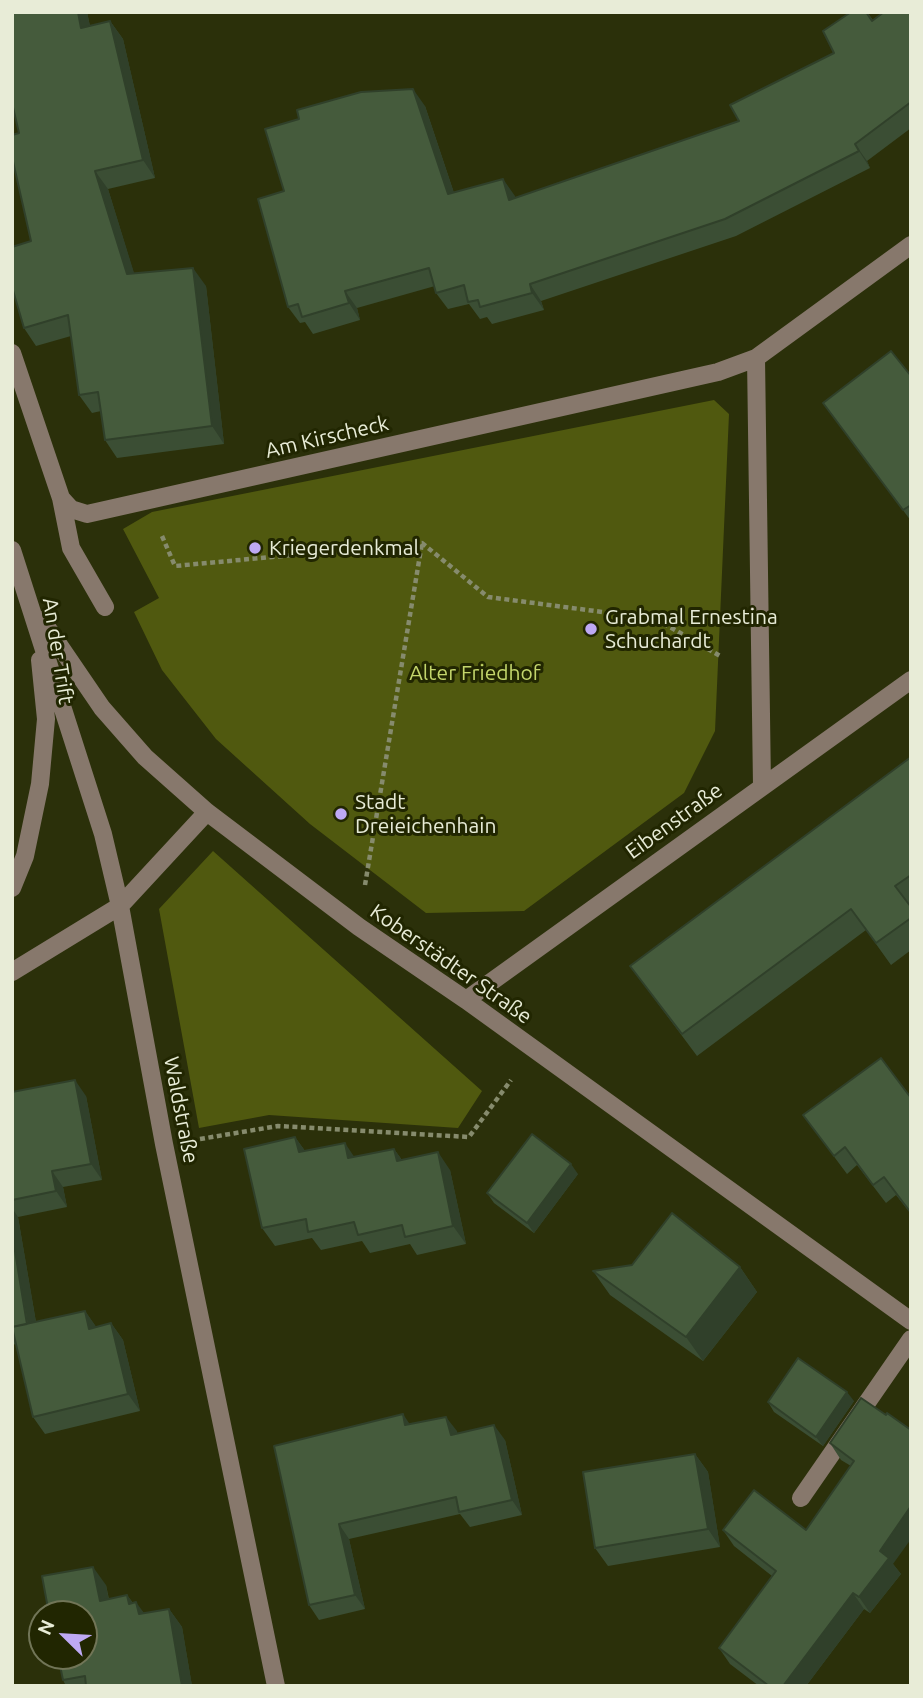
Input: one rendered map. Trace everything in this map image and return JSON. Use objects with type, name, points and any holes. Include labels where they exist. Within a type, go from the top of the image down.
[{"type":"street","name":"Am Kirscheck","points":[[61,498],[71,509],[87,514],[718,372],[756,358],[911,246]]},
{"type":"street","points":[[12,353],[61,498],[71,548],[105,607]]},
{"type":"street","points":[[756,358],[762,786]]},
{"type":"street","name":"Waldstraße","points":[[12,550],[103,834],[120,906],[164,1144],[276,1686]]},
{"type":"street","name":"Koberstädter Straße","points":[[24,585],[50,634],[102,708],[145,757],[207,812],[359,927],[466,1000],[911,1321]]},
{"type":"street","name":"An der Trift","points":[[12,888],[25,856],[33,823],[40,784],[46,719],[40,661],[24,585]]},
{"type":"street","name":"Eibenstraße","points":[[466,1000],[911,680]]},
{"type":"street","points":[[12,972],[120,906],[207,812]]},
{"type":"street","points":[[801,1498],[911,1339]]},
{"type":"path","points":[[161,534],[175,566],[422,543],[488,597],[656,619],[759,679]]},
{"type":"path","points":[[359,927],[422,543]]},
{"type":"path","points":[[164,1144],[278,1126],[469,1137],[533,1050]]},
{"type":"green space","name":"Alter Friedhof","points":[[714,400],[729,414],[715,731],[684,793],[524,911],[426,913],[310,824],[216,739],[162,670],[134,612],[159,598],[123,529],[152,512]]},
{"type":"green space","points":[[213,851],[482,1091],[458,1128],[269,1115],[199,1128],[159,909]]},
{"type":"building","points":[[12,12],[78,12],[81,28],[110,21],[143,160],[95,171],[127,274],[193,268],[212,426],[105,440],[98,392],[79,395],[68,315],[24,328],[12,287],[12,247],[31,241],[12,157],[12,135],[19,133],[12,103]]},
{"type":"building","points":[[851,12],[866,12],[872,21],[884,12],[911,12],[911,102],[855,144],[859,151],[725,219],[530,284],[532,293],[480,307],[478,300],[468,302],[464,285],[436,293],[429,268],[345,291],[349,303],[302,317],[298,304],[288,307],[258,199],[284,191],[265,129],[299,119],[297,110],[361,92],[413,89],[448,194],[503,179],[509,200],[739,121],[730,105],[834,53],[823,31]]},
{"type":"building","points":[[891,351],[911,376],[911,505],[903,510],[823,403]]},
{"type":"building","points":[[911,757],[911,875],[895,886],[911,907],[911,918],[876,943],[851,909],[682,1034],[630,966]]},
{"type":"building","points":[[881,1058],[911,1098],[911,1213],[884,1177],[873,1185],[845,1147],[834,1156],[803,1115]]},
{"type":"building","points":[[75,1080],[91,1164],[52,1171],[56,1191],[12,1200],[12,1092]]},
{"type":"building","points":[[532,1134],[571,1164],[527,1223],[487,1193]]},
{"type":"building","points":[[295,1137],[299,1152],[345,1143],[348,1158],[394,1149],[397,1161],[438,1152],[453,1226],[405,1237],[402,1225],[358,1235],[354,1222],[308,1232],[306,1219],[262,1228],[244,1149]]},
{"type":"building","points":[[672,1213],[740,1267],[686,1337],[593,1271],[632,1265]]},
{"type":"building","points":[[12,1233],[27,1324],[12,1327]]},
{"type":"building","points":[[85,1311],[89,1329],[111,1323],[128,1394],[33,1417],[12,1327]]},
{"type":"building","points":[[798,1358],[847,1392],[816,1437],[768,1402]]},
{"type":"building","points":[[861,1398],[911,1430],[911,1506],[880,1551],[889,1558],[859,1597],[853,1593],[783,1686],[769,1686],[719,1648],[776,1571],[723,1530],[754,1490],[806,1530],[854,1461],[830,1443]]},
{"type":"building","points":[[403,1414],[405,1425],[446,1417],[451,1435],[494,1425],[512,1500],[459,1512],[456,1497],[339,1524],[355,1595],[309,1605],[274,1446]]},
{"type":"building","points":[[695,1454],[708,1529],[595,1548],[583,1472]]},
{"type":"building","points":[[93,1567],[100,1601],[127,1595],[129,1604],[136,1602],[139,1614],[169,1609],[182,1686],[86,1686],[85,1676],[63,1680],[61,1670],[98,1670],[98,1600],[46,1600],[42,1576]]},
{"type":"place","name":"Kriegerdenkmal","points":[[255,548]]},
{"type":"place","name":"Grabmal Ernestina Schuchardt","points":[[591,629]]},
{"type":"place","name":"Stadt Dreieichenhain","points":[[341,814]]}]
